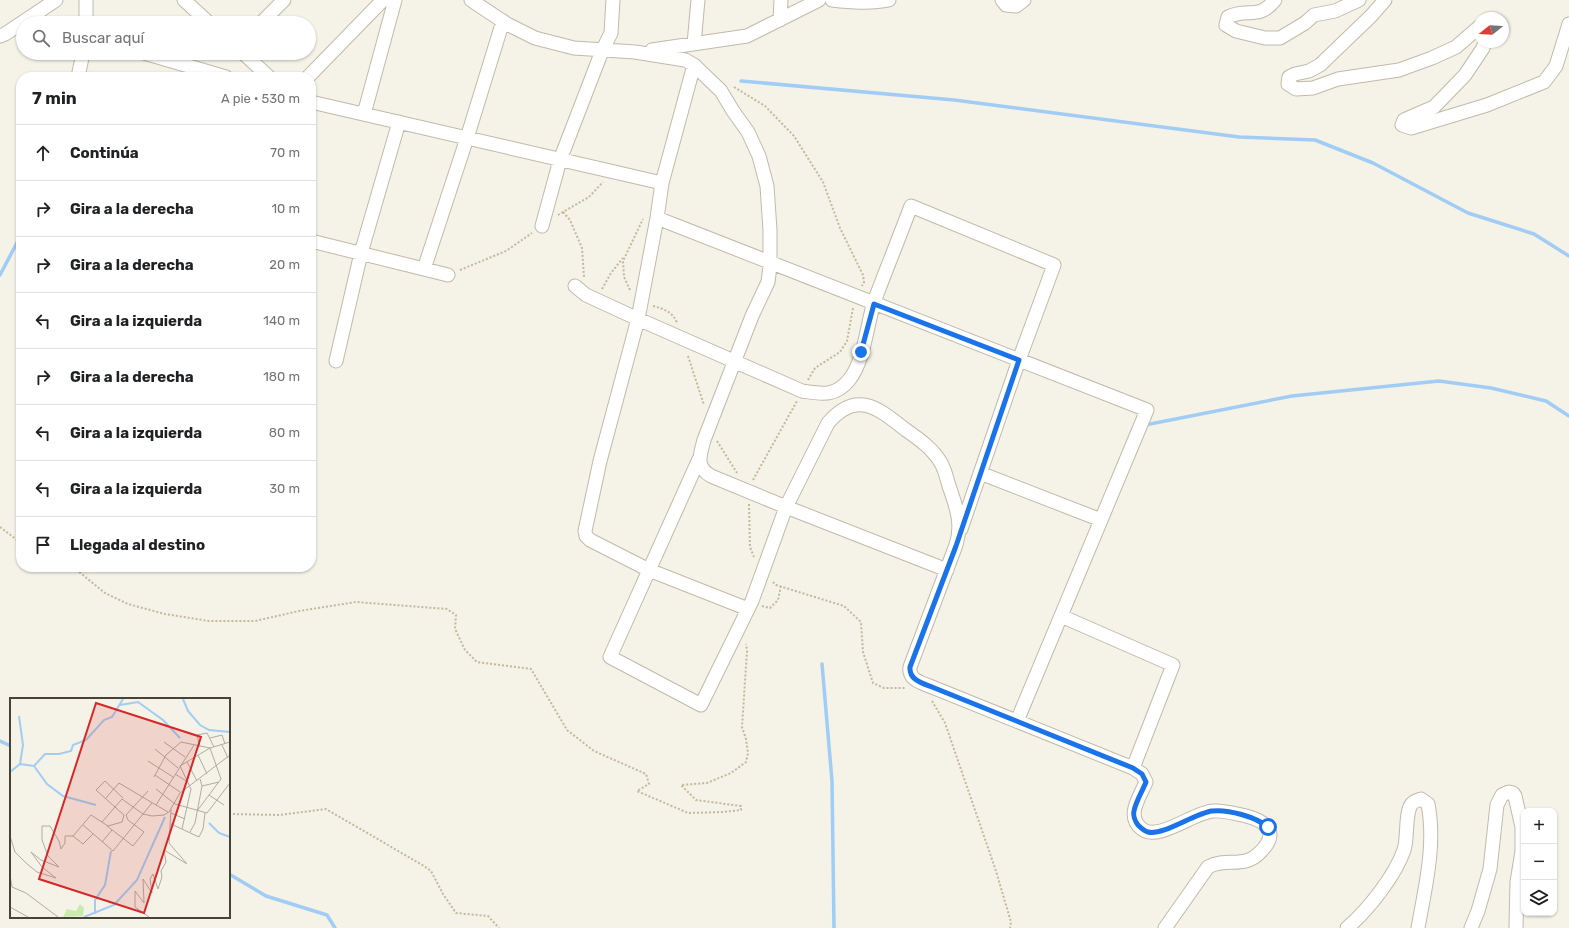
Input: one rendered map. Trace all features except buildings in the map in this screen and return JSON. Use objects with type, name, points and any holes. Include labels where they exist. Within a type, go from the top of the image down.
[{"type":"street","points":[[32,16],[56,0]]},
{"type":"street","points":[[86,0],[86,16]]},
{"type":"street","points":[[184,0],[202,16]]},
{"type":"street","points":[[268,16],[284,0]]},
{"type":"street","points":[[313,72],[383,0]]},
{"type":"street","points":[[364,114],[395,0]]},
{"type":"street","points":[[471,0],[502,21],[535,38],[574,48],[636,52],[675,58],[685,60],[694,65],[721,91],[748,132],[759,156],[767,186],[770,209],[770,261],[768,282],[752,316],[704,440],[699,459],[610,657],[701,705],[750,605],[786,507],[828,422],[846,408],[856,405],[869,405],[889,416],[926,444],[941,463],[958,513],[958,538]]},
{"type":"street","points":[[542,226],[560,160],[602,50],[611,33],[613,0]]},
{"type":"street","points":[[694,44],[698,0]]},
{"type":"street","points":[[780,20],[782,0]]},
{"type":"street","points":[[636,52],[747,36],[819,0]]},
{"type":"street","points":[[832,0],[850,2],[882,2],[889,0]]},
{"type":"street","points":[[1002,0],[1006,5],[1016,6],[1024,0]]},
{"type":"street","points":[[1275,0],[1269,8],[1257,13],[1236,13],[1228,17],[1226,25],[1236,31],[1265,38],[1280,38],[1305,23],[1314,15],[1335,11],[1359,0]]},
{"type":"street","points":[[1385,0],[1371,16],[1320,65],[1309,71],[1289,77],[1288,84],[1296,89],[1312,88],[1338,79],[1399,70],[1432,58],[1456,47],[1473,32]]},
{"type":"street","points":[[424,269],[467,138],[502,21]]},
{"type":"street","points":[[1483,48],[1465,75],[1434,107],[1404,120],[1402,125],[1412,128],[1465,112],[1487,105],[1544,82],[1556,66],[1569,24]]},
{"type":"street","points":[[0,36],[16,27]]},
{"type":"street","points":[[79,72],[82,60]]},
{"type":"street","points":[[164,60],[197,72]]},
{"type":"street","points":[[251,60],[264,72]]},
{"type":"street","points":[[694,65],[662,183],[638,319],[600,461],[585,531],[586,536],[590,540],[649,570],[750,605]]},
{"type":"street","points":[[316,103],[662,183]]},
{"type":"street","points":[[336,361],[361,253],[399,122]]},
{"type":"street","points":[[575,286],[589,296],[638,319],[802,391],[823,395],[836,391],[849,381],[858,367],[874,304],[911,206],[1054,265],[1019,360],[947,570],[909,673],[912,678],[1133,768],[1142,774],[1146,782],[1133,813],[1136,822],[1142,829],[1149,832],[1160,831],[1212,811],[1228,812],[1252,818],[1262,822],[1268,827],[1270,840],[1258,854],[1248,861],[1215,864],[1208,867],[1165,928]]},
{"type":"street","points":[[657,218],[1147,410],[1017,721]]},
{"type":"street","points":[[316,242],[448,275]]},
{"type":"street","points":[[699,459],[705,472],[732,485],[947,570]]},
{"type":"street","points":[[980,473],[1101,520]]},
{"type":"street","points":[[1061,616],[1173,665],[1133,768]]},
{"type":"street","points":[[1471,928],[1478,911],[1490,869],[1497,805],[1502,795],[1509,792],[1515,796],[1522,827],[1522,851],[1517,882],[1516,928]]},
{"type":"street","points":[[1347,928],[1360,916],[1375,898],[1395,868],[1404,849],[1411,804],[1422,799],[1428,804],[1431,822],[1430,859],[1418,928]]},
{"type":"path","points":[[563,212],[570,220],[582,248],[589,296],[601,291],[611,272],[626,254]]},
{"type":"path","points":[[448,275],[506,251],[542,226]]},
{"type":"path","points":[[0,527],[16,539]]},
{"type":"path","points":[[79,572],[105,593],[128,604],[165,614],[209,621],[255,622],[299,611],[356,602],[447,609],[456,615],[455,629],[465,650],[477,662],[531,669],[567,730],[594,751],[646,774],[649,784],[636,791],[688,813],[741,810],[741,806],[696,800],[680,785],[707,783],[731,773],[746,762],[748,753],[742,727],[747,651],[744,630],[739,626]]},
{"type":"path","points":[[750,605],[759,605],[770,608],[778,600],[781,586]]},
{"type":"path","points":[[230,814],[280,815],[326,810],[424,866],[431,872],[443,894],[456,913],[488,916],[499,928]]},
{"type":"waterway","points":[[741,81],[954,100],[1239,137],[1315,140],[1373,163],[1468,213],[1534,234],[1569,256]]},
{"type":"waterway","points":[[0,275],[16,245]]},
{"type":"waterway","points":[[1145,425],[1292,396],[1439,381],[1491,388],[1546,401],[1569,416]]},
{"type":"waterway","points":[[822,664],[832,781],[834,928]]},
{"type":"waterway","points":[[0,741],[10,746]]},
{"type":"waterway","points":[[230,875],[266,896],[327,915],[335,928]]},
{"type":"route","points":[[861,352],[874,304],[1019,360],[956,546],[910,667],[909,673],[912,678],[1133,768],[1142,774],[1146,782],[1133,813],[1136,822],[1142,829],[1149,832],[1160,831],[1212,811],[1228,812],[1252,818],[1262,822],[1268,827]]}]
